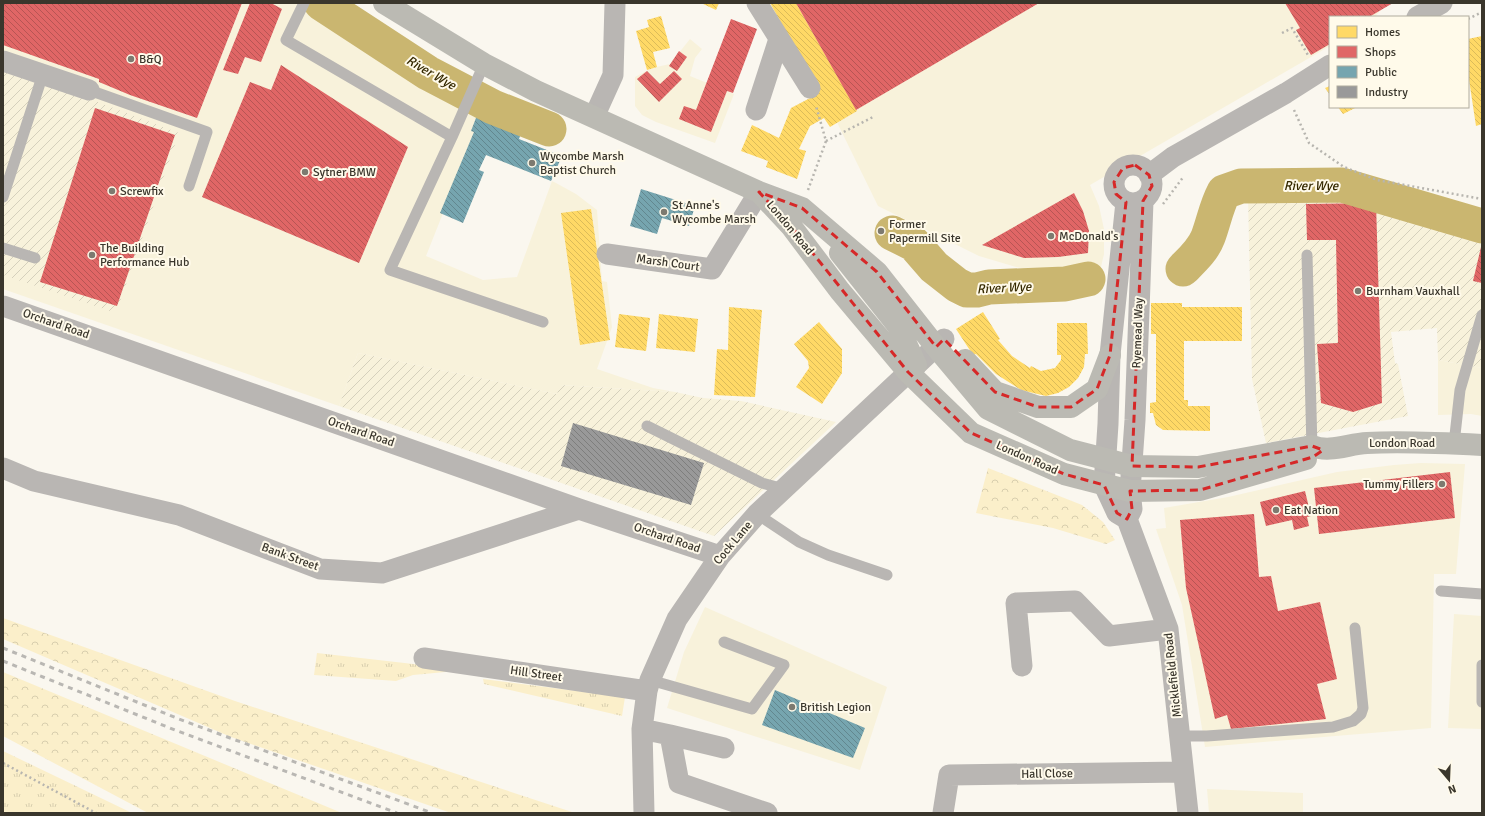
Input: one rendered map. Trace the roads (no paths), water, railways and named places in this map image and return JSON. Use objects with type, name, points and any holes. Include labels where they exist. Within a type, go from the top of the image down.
[{"type":"main road","points":[[384,3],[484,64],[536,91],[759,192]]},
{"type":"main road","name":"London Road","points":[[759,192],[802,208],[877,272],[893,292],[940,343],[988,409],[1070,450],[1132,466],[1198,467],[1365,443],[1482,445]]},
{"type":"main road","name":"London Road","points":[[759,192],[791,226],[840,291],[971,433],[1064,474],[1130,491],[1200,490],[1316,451]]},
{"type":"main road","points":[[802,208],[898,326],[912,368]]},
{"type":"main road","points":[[940,343],[995,392],[1038,407],[1071,407],[1097,389],[1110,355]]},
{"type":"street","points":[[757,3],[810,88]]},
{"type":"street","points":[[1418,16],[1442,3]]},
{"type":"street","points":[[594,117],[613,74],[614,4]]},
{"type":"street","points":[[756,110],[779,39]]},
{"type":"street","points":[[3,61],[89,90]]},
{"type":"street","points":[[1134,201],[1116,194],[1114,188],[1115,176],[1123,168],[1135,165],[1149,174],[1173,157],[1286,93],[1324,69]]},
{"type":"street","name":"Ryemead Way","points":[[1134,201],[1150,192],[1152,186],[1149,174]]},
{"type":"street","name":"Marsh Court","points":[[607,254],[712,269],[759,192]]},
{"type":"street","name":"Ryemead Way","points":[[1104,485],[1110,355],[1134,201]]},
{"type":"street","name":"Ryemead Way","points":[[1130,491],[1132,466],[1134,201]]},
{"type":"street","name":"Orchard Road","points":[[3,306],[579,509],[720,556]]},
{"type":"street","name":"Cock Lane","points":[[644,813],[642,729],[649,685],[677,619],[720,556],[757,514],[940,343]]},
{"type":"street","name":"Bank Street","points":[[3,468],[34,481],[179,515],[320,569],[382,573],[579,509]]},
{"type":"street","name":"Micklefield Road","points":[[1104,485],[1117,513],[1127,519],[1168,629],[1188,813]]},
{"type":"street","points":[[1127,519],[1132,509],[1130,491]]},
{"type":"street","points":[[1022,666],[1016,604],[1075,601],[1109,636],[1168,629]]},
{"type":"street","name":"Hill Street","points":[[424,658],[649,685]]},
{"type":"street","points":[[642,729],[724,748]]},
{"type":"street","points":[[670,735],[678,783],[767,813]]},
{"type":"street","name":"Hall Close","points":[[943,813],[949,775],[1183,772]]},
{"type":"lane","points":[[302,7],[286,40],[452,137]]},
{"type":"lane","points":[[484,64],[390,270],[543,322]]},
{"type":"lane","points":[[3,197],[43,74]]},
{"type":"lane","points":[[89,90],[207,132],[189,186]]},
{"type":"lane","points":[[3,248],[35,258]]},
{"type":"lane","points":[[1307,255],[1316,451]]},
{"type":"lane","points":[[1454,444],[1460,390],[1482,315]]},
{"type":"lane","points":[[647,426],[762,483],[784,489]]},
{"type":"lane","points":[[757,514],[799,542],[828,555],[887,575]]},
{"type":"lane","points":[[1441,592],[1482,594]]},
{"type":"lane","points":[[1180,736],[1207,736],[1332,727],[1354,721],[1361,714],[1363,708],[1355,628]]},
{"type":"lane","points":[[649,685],[752,708],[784,665],[724,642]]},
{"type":"lane","points":[[1482,665],[1482,702]]},
{"type":"waterway","name":"River Wye","points":[[321,3],[428,73],[493,107],[549,129]]},
{"type":"waterway","name":"River Wye","points":[[1183,269],[1206,242],[1224,192],[1241,186],[1342,185],[1482,226]]},
{"type":"waterway","name":"River Wye","points":[[892,233],[914,244],[934,267],[957,285],[967,290],[977,290],[989,287],[1065,284],[1088,279]]},
{"type":"railway","points":[[3,648],[179,719],[432,813]]},
{"type":"railway","points":[[3,661],[175,730],[397,813]]},
{"type":"place","name":"B&Q","points":[[131,59]]},
{"type":"place","name":"Wycombe Marsh Baptist Church","points":[[532,163]]},
{"type":"place","name":"Sytner BMW","points":[[305,172]]},
{"type":"place","name":"Screwfix","points":[[112,191]]},
{"type":"place","name":"St Anne's Wycombe Marsh","points":[[664,212]]},
{"type":"place","name":"Former Papermill Site","points":[[881,231]]},
{"type":"place","name":"McDonald's","points":[[1051,236]]},
{"type":"place","name":"The Building Performance Hub","points":[[92,255]]},
{"type":"place","name":"Burnham Vauxhall","points":[[1358,291]]},
{"type":"place","name":"Tummy Fillers","points":[[1442,484]]},
{"type":"place","name":"Eat Nation","points":[[1276,510]]},
{"type":"place","name":"British Legion","points":[[792,707]]}]
